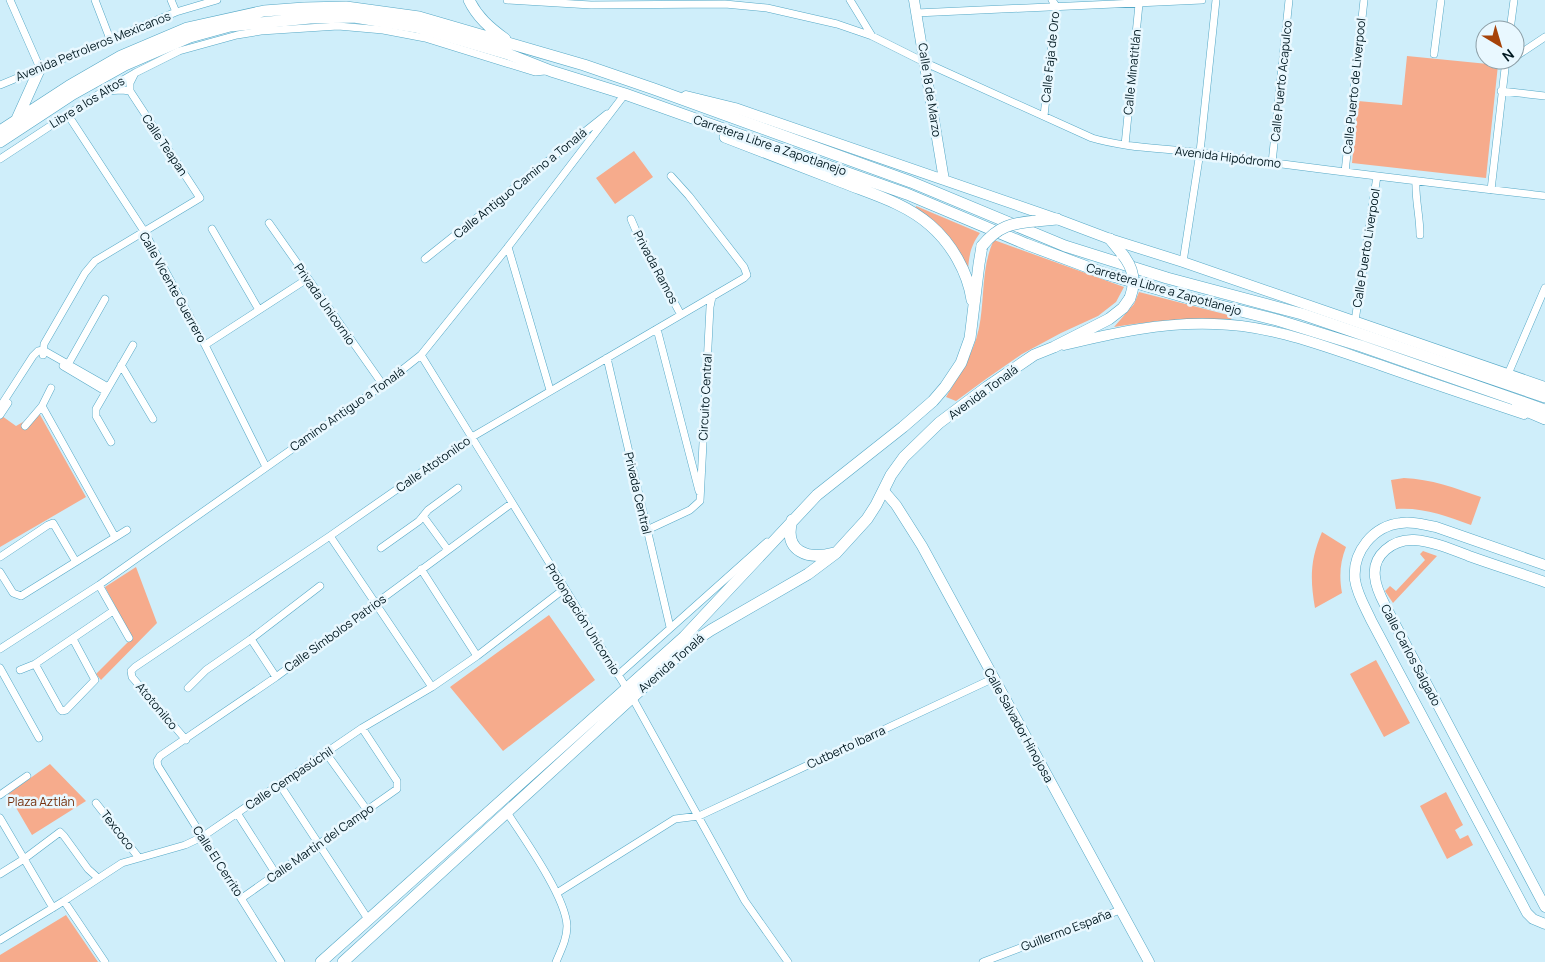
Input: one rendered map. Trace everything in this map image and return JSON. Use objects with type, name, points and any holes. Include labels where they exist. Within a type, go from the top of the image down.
[{"type":"main road","points":[[469,0],[473,10],[482,19],[513,44]]},
{"type":"main road","name":"Carretera Libre a Zapotlanejo","points":[[0,142],[18,125],[69,86],[121,56],[187,28],[264,10],[346,7],[419,17],[654,88],[911,182],[1065,246],[1167,278],[1302,314],[1545,397]]},
{"type":"main road","name":"Carretera Libre a Zapotlanejo","points":[[0,130],[18,125],[125,65],[177,47],[190,37],[230,26],[310,18],[354,17],[416,27],[508,54],[907,194],[1026,244],[1106,274],[1185,297],[1278,320],[1545,410]]},
{"type":"main road","points":[[18,125],[40,68]]},
{"type":"main road","points":[[629,96],[654,110],[873,194],[909,210],[931,225],[948,244],[967,280],[974,314]]},
{"type":"main road","name":"Avenida Tonalá","points":[[343,962],[506,811],[629,693],[817,495],[933,401],[961,363],[970,338],[982,246],[992,234],[1005,226],[1057,219]]},
{"type":"main road","name":"Avenida Tonalá","points":[[321,962],[629,693],[699,638],[808,574],[836,553],[866,519],[884,492],[891,474],[904,457],[939,423],[1034,355],[1054,348],[1109,319],[1123,308],[1130,298],[1134,274],[1123,255],[1110,239]]},
{"type":"main road","points":[[1456,379],[1545,420]]},
{"type":"main road","points":[[788,525],[793,545],[799,550],[814,556],[836,553]]},
{"type":"street","points":[[10,0],[40,68]]},
{"type":"street","points":[[95,0],[110,38]]},
{"type":"street","points":[[171,0],[176,12]]},
{"type":"street","name":"Avenida Petroleros Mexicanos","points":[[0,85],[176,12],[216,0]]},
{"type":"street","points":[[507,0],[590,3],[676,2],[767,8],[837,24],[872,36],[926,63]]},
{"type":"street","points":[[762,0],[767,8]]},
{"type":"street","points":[[850,0],[872,36]]},
{"type":"street","name":"Calle 18 de Marzo","points":[[914,0],[944,180]]},
{"type":"street","points":[[916,13],[1054,3],[1202,0]]},
{"type":"street","points":[[1184,262],[1200,152],[1216,0]]},
{"type":"street","name":"Calle Puerto Acapulco","points":[[1272,163],[1289,0]]},
{"type":"street","name":"Calle Puerto de Liverpool","points":[[1345,172],[1364,0]]},
{"type":"street","points":[[1434,54],[1441,0]]},
{"type":"street","points":[[1511,20],[1514,0]]},
{"type":"street","name":"Calle Minatitlán","points":[[1125,145],[1138,2]]},
{"type":"street","name":"Calle Faja de Oro","points":[[1044,116],[1054,3]]},
{"type":"street","points":[[1525,50],[1545,37]]},
{"type":"street","name":"Libre a los Altos","points":[[0,159],[102,92],[177,47]]},
{"type":"street","name":"Avenida Hipódromo","points":[[926,63],[1092,138],[1109,143],[1200,152],[1272,163],[1545,196]]},
{"type":"street","points":[[1491,190],[1501,91],[1506,70]]},
{"type":"street","points":[[102,92],[122,90],[130,92],[130,83],[135,73]]},
{"type":"street","name":"Carretera Libre a Zapotlanejo","points":[[654,88],[735,108],[1110,239],[1184,262],[1545,386]]},
{"type":"street","points":[[1501,91],[1545,96]]},
{"type":"street","name":"Calle Teapan","points":[[130,92],[200,198],[144,231]]},
{"type":"street","name":"Camino Antiguo a Tonalá","points":[[0,649],[99,585],[383,385],[421,355],[508,247],[615,107],[629,96]]},
{"type":"street","name":"Calle Antiguo Camino a Tonalá","points":[[425,259],[615,107]]},
{"type":"street","name":"Calle Vicente Guerrero","points":[[68,115],[144,231],[205,345],[266,466]]},
{"type":"street","points":[[18,125],[24,142]]},
{"type":"street","name":"Calle Atotonilco","points":[[131,671],[472,437],[550,390],[741,281],[747,275],[744,267],[671,176]]},
{"type":"street","name":"Calle Puerto Liverpool","points":[[1355,321],[1376,176]]},
{"type":"street","points":[[1416,180],[1420,235]]},
{"type":"street","name":"Privada Ramos","points":[[631,219],[641,242],[681,315]]},
{"type":"street","name":"Privada Unicornio","points":[[269,223],[383,385]]},
{"type":"street","points":[[212,230],[259,310]]},
{"type":"street","points":[[0,415],[43,352],[44,344],[92,264],[144,231]]},
{"type":"street","points":[[508,247],[550,390]]},
{"type":"street","points":[[205,345],[307,279]]},
{"type":"street","points":[[1508,374],[1545,288]]},
{"type":"street","name":"Circuito Central","points":[[701,497],[712,297]]},
{"type":"street","points":[[68,365],[104,299]]},
{"type":"street","name":"Carretera Libre a Zapotlanejo","points":[[1054,348],[1142,328],[1215,324],[1262,329],[1319,344],[1545,420]]},
{"type":"street","name":"Circuito Central","points":[[657,329],[701,497]]},
{"type":"street","points":[[111,442],[95,412],[133,345]]},
{"type":"street","points":[[0,407],[38,351],[68,365],[107,389]]},
{"type":"street","name":"Prolongación Unicornio","points":[[421,355],[629,693],[745,901],[788,962]]},
{"type":"street","name":"Privada Central","points":[[606,358],[670,628]]},
{"type":"street","points":[[121,365],[153,418]]},
{"type":"street","points":[[25,426],[42,406],[51,388]]},
{"type":"street","points":[[42,406],[115,537]]},
{"type":"street","points":[[381,548],[419,521],[428,510],[458,488]]},
{"type":"street","name":"Calle Salvador Hinojosa","points":[[884,492],[896,505],[922,546],[1149,962]]},
{"type":"street","points":[[647,530],[694,508],[701,497]]},
{"type":"street","name":"Calle Símbolos Patrios","points":[[157,761],[160,756],[276,677],[512,503]]},
{"type":"street","points":[[423,516],[448,550]]},
{"type":"street","points":[[1545,565],[1436,527],[1403,522],[1387,526],[1373,535],[1358,556],[1355,572],[1357,589],[1371,620],[1527,913],[1533,919],[1545,924]]},
{"type":"street","points":[[0,556],[48,525],[53,524],[76,562]]},
{"type":"street","points":[[618,675],[788,525]]},
{"type":"street","points":[[1,577],[13,593],[21,596],[127,530]]},
{"type":"street","points":[[330,536],[432,687]]},
{"type":"street","name":"Calle Carlos Salgado","points":[[1545,582],[1447,548],[1414,540],[1396,543],[1385,550],[1376,562],[1374,575],[1387,609],[1545,907]]},
{"type":"street","points":[[421,570],[477,656]]},
{"type":"street","points":[[99,585],[129,638]]},
{"type":"street","points":[[188,688],[206,670],[251,639],[320,586]]},
{"type":"street","name":"Calle Cempasúchil","points":[[0,940],[54,908],[122,863],[185,845],[202,836],[362,728],[432,687],[477,656],[564,589]]},
{"type":"street","points":[[20,670],[35,664],[113,611]]},
{"type":"street","points":[[35,664],[60,710],[66,710],[95,680],[73,638]]},
{"type":"street","points":[[251,639],[276,677]]},
{"type":"street","points":[[0,668],[39,738]]},
{"type":"street","name":"Atotonilco","points":[[131,671],[132,677],[186,740]]},
{"type":"street","name":"Cutberto Ibarra","points":[[556,893],[674,819],[699,816],[994,678]]},
{"type":"street","name":"Calle Martín del Campo","points":[[242,898],[394,791],[398,786],[397,781],[362,728]]},
{"type":"street","points":[[326,753],[367,810]]},
{"type":"street","name":"Calle El Cerrito","points":[[157,761],[158,766],[281,962]]},
{"type":"street","points":[[0,795],[27,776]]},
{"type":"street","points":[[280,785],[368,919]]},
{"type":"street","name":"Texcoco","points":[[96,803],[139,858]]},
{"type":"street","points":[[506,811],[563,905],[567,925],[565,941],[556,962]]},
{"type":"street","points":[[237,813],[276,874]]},
{"type":"street","points":[[0,818],[54,908]]},
{"type":"street","points":[[0,874],[60,832],[88,869],[98,878]]},
{"type":"street","points":[[64,901],[105,962]]},
{"type":"street","name":"Guillermo España","points":[[983,962],[1120,910]]},
{"type":"green space","points":[[1407,56],[1475,63],[1475,70],[1497,70],[1486,178],[1352,163],[1358,101],[1402,105]]},
{"type":"green space","points":[[634,151],[653,177],[615,204],[596,178]]},
{"type":"green space","points":[[916,206],[980,233],[971,250],[968,270],[915,209]]},
{"type":"green space","points":[[994,240],[1124,287],[1116,302],[1098,316],[1022,354],[956,401],[946,397],[966,364],[977,337],[987,261]]},
{"type":"green space","points":[[1139,292],[1232,316],[1231,320],[1172,320],[1114,327],[1134,304]]},
{"type":"green space","points":[[39,413],[86,497],[0,547],[0,417],[2,416],[16,426]]},
{"type":"green space","points":[[1404,478],[1433,482],[1481,497],[1471,525],[1443,515],[1416,509],[1396,509],[1391,480]]},
{"type":"green space","points":[[1322,532],[1346,547],[1341,569],[1342,593],[1315,608],[1312,570],[1315,552]]},
{"type":"green space","points":[[1423,551],[1437,556],[1393,603],[1385,591],[1390,586],[1396,591],[1425,560],[1420,554]]},
{"type":"green space","points":[[136,567],[157,623],[101,680],[96,674],[130,640],[130,634],[105,587]]},
{"type":"green space","points":[[549,615],[595,680],[503,751],[450,687]]},
{"type":"green space","points":[[1376,660],[1410,723],[1384,737],[1350,674]]},
{"type":"green space","name":"Plaza Aztlán","points":[[50,764],[86,801],[32,835],[8,794]]},
{"type":"green space","points":[[1446,792],[1463,825],[1455,830],[1460,839],[1468,835],[1473,845],[1447,859],[1420,806]]},
{"type":"green space","points":[[66,915],[98,962],[0,962],[0,955]]}]
